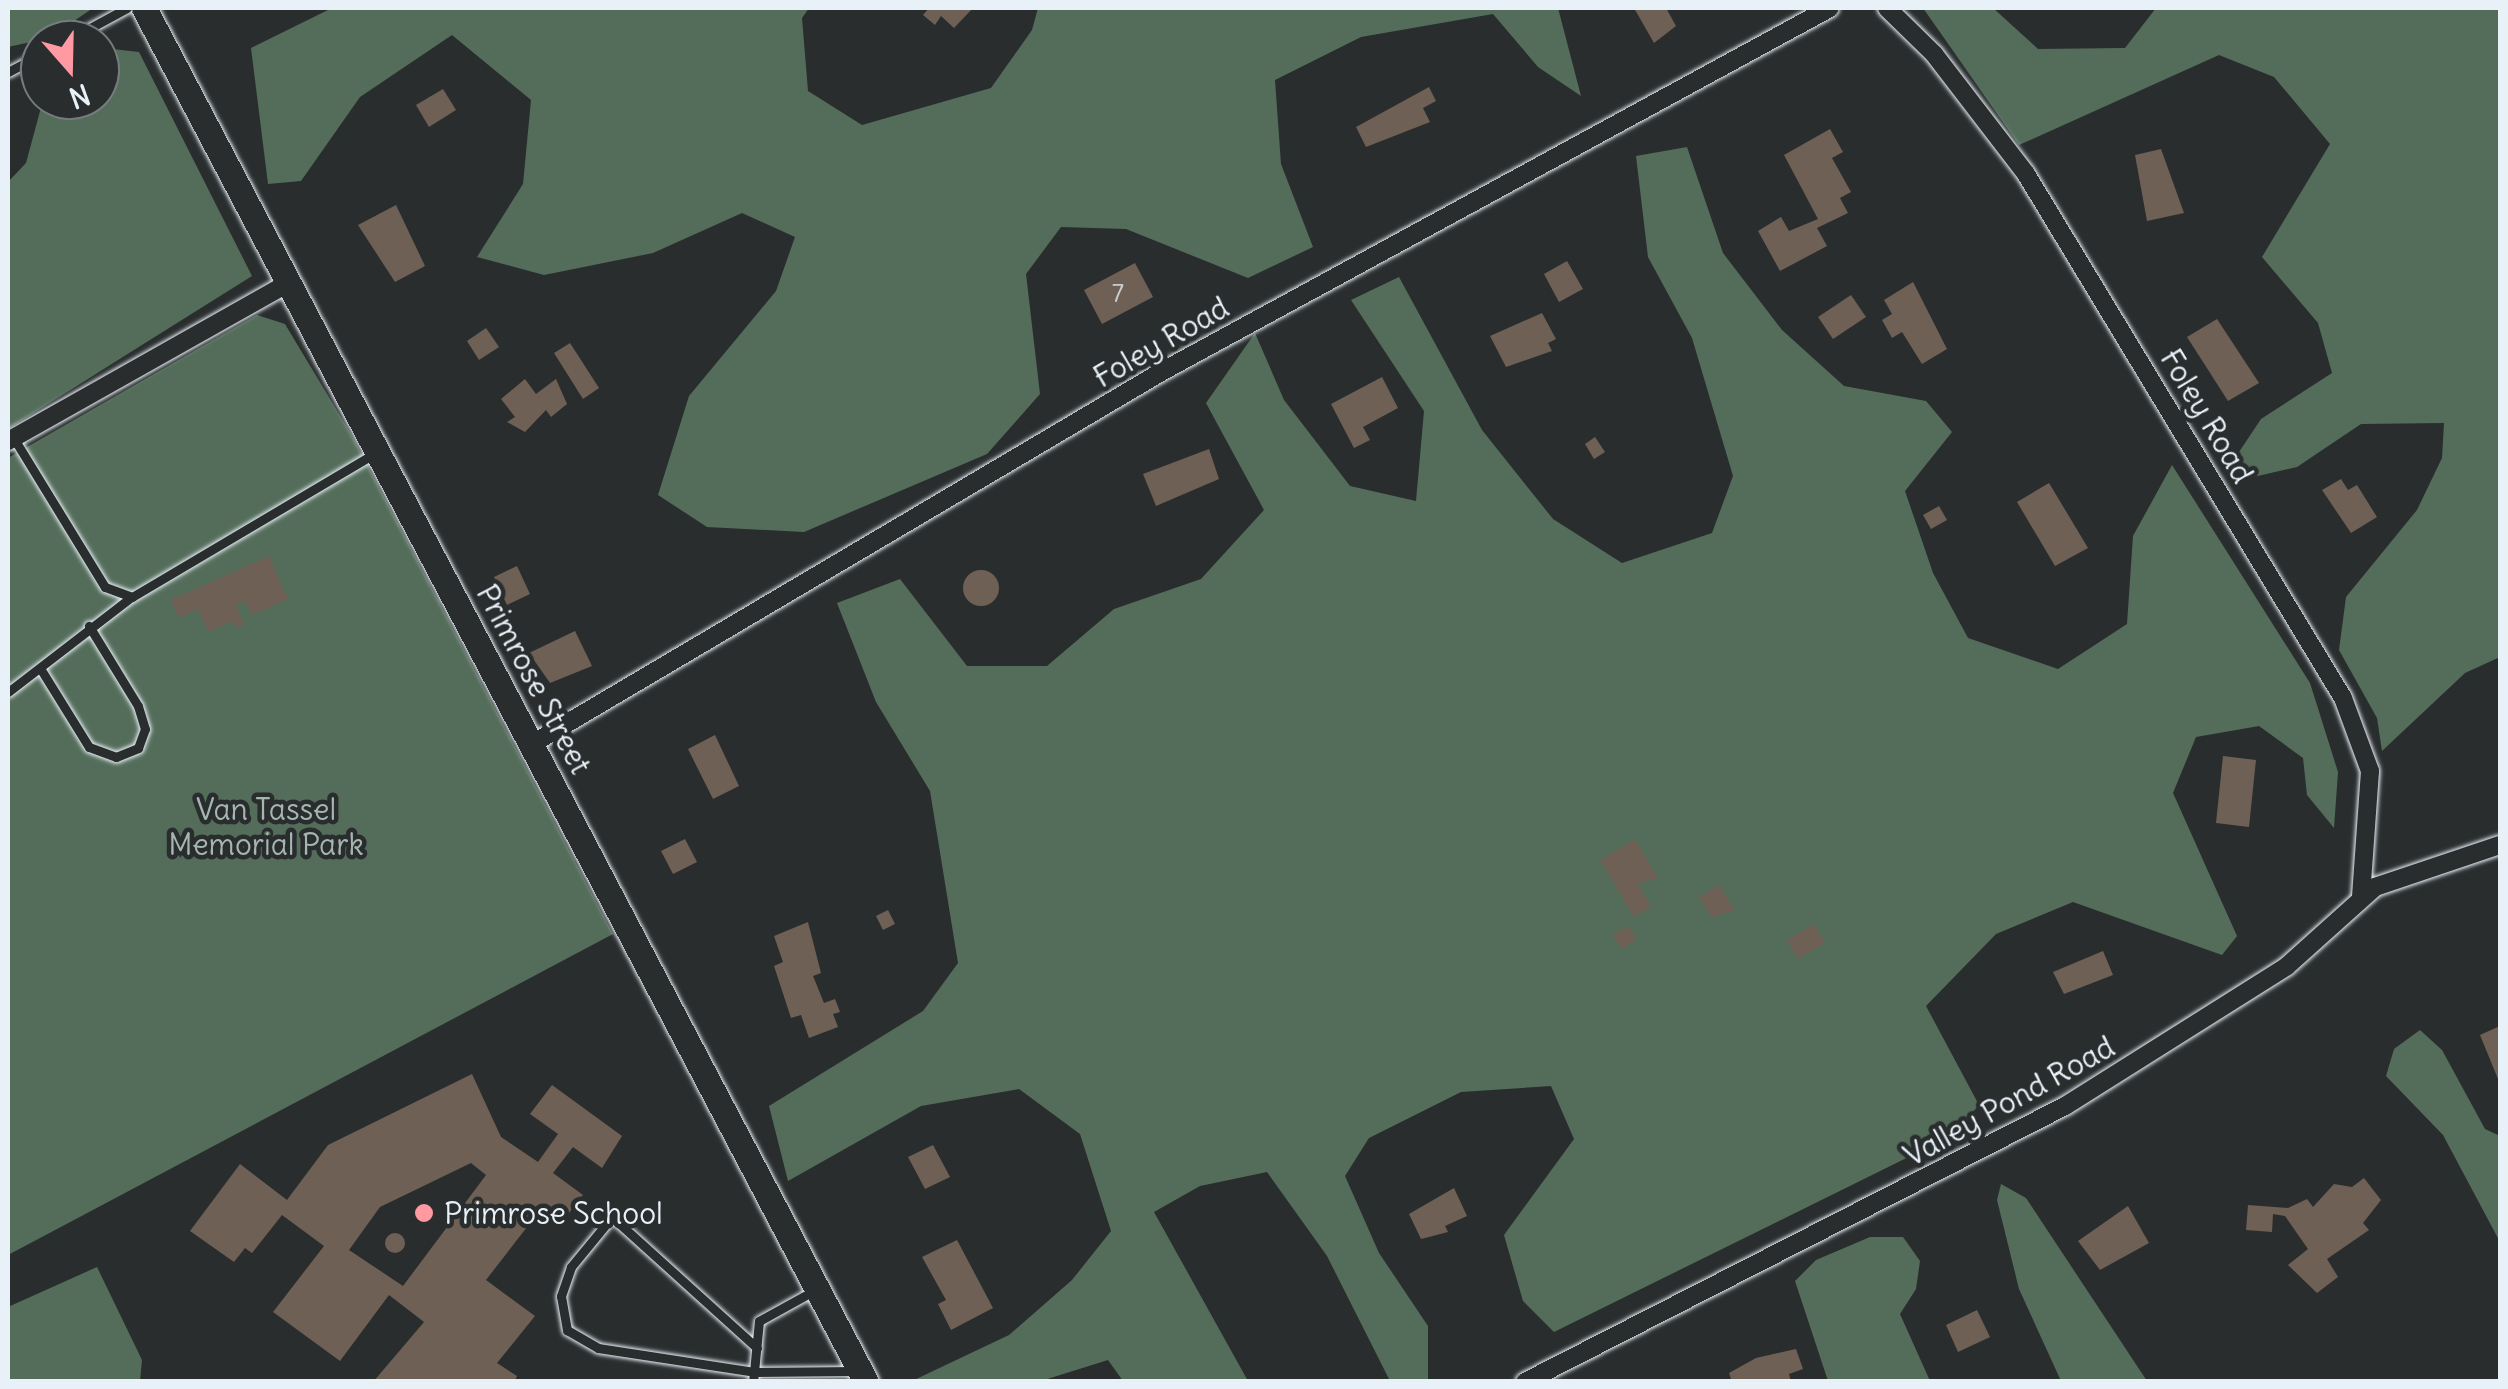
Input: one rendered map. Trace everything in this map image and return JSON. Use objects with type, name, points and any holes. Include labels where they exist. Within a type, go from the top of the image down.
[{"type":"main road","name":"Primrose Street","points":[[144,8],[285,285],[532,744],[863,1376]]},
{"type":"street","name":"Foley Road","points":[[532,744],[1163,371],[1830,8]]},
{"type":"street","name":"Foley Road","points":[[1888,8],[1934,54],[2026,174],[2343,698],[2370,771],[2360,898]]},
{"type":"street","points":[[10,439],[285,285]]},
{"type":"street","name":"Valley Pond Road","points":[[1525,1382],[2065,1106],[2287,966],[2360,898],[2500,845]]},
{"type":"lane","points":[[105,20],[127,8]]},
{"type":"lane","points":[[10,439],[76,546],[114,594],[132,597]]},
{"type":"lane","points":[[8,692],[89,626],[132,597],[376,452]]},
{"type":"lane","points":[[40,668],[89,748],[116,757],[138,748],[145,729],[138,706],[89,626]]},
{"type":"lane","points":[[758,1348],[612,1217],[571,1267],[561,1296],[567,1330],[598,1348],[754,1377],[863,1376]]},
{"type":"lane","points":[[754,1377],[759,1321],[817,1290]]},
{"type":"green space","points":[[8,8],[93,8],[75,20],[20,20],[20,44],[8,47]]},
{"type":"green space","points":[[332,8],[809,8],[802,18],[808,91],[862,125],[991,88],[1032,30],[1038,8],[1558,8],[1581,96],[1538,67],[1493,14],[1361,37],[1275,80],[1281,164],[1313,247],[1248,278],[1126,229],[1061,227],[1026,274],[1040,394],[987,454],[804,532],[707,527],[658,495],[689,396],[776,291],[795,237],[742,213],[653,253],[544,275],[477,257],[523,184],[531,100],[452,35],[360,97],[301,181],[268,184],[251,48]]},
{"type":"green space","points":[[1923,8],[1993,8],[2038,49],[2125,48],[2156,8],[2500,8],[2500,657],[2465,673],[2382,751],[2377,718],[2339,650],[2346,597],[2417,510],[2442,458],[2444,423],[2361,424],[2297,467],[2236,481],[2231,464],[2261,419],[2332,373],[2318,323],[2262,257],[2330,144],[2274,77],[2219,55],[2019,145]]},
{"type":"green space","points":[[120,50],[139,52],[252,276],[8,429],[8,182],[26,163],[38,120],[120,120]]},
{"type":"green space","points":[[1687,147],[1723,253],[1782,330],[1844,386],[1926,401],[1952,432],[1905,491],[1933,573],[1968,638],[2058,669],[2127,624],[2133,536],[2172,465],[2310,683],[2338,772],[2334,828],[2307,795],[2303,758],[2259,726],[2196,737],[2173,793],[2237,936],[2222,955],[2073,902],[1996,934],[1926,1006],[1979,1105],[1953,1135],[1554,1332],[1523,1301],[1504,1235],[1574,1139],[1551,1086],[1461,1092],[1369,1138],[1345,1176],[1379,1253],[1428,1326],[1428,1381],[1390,1381],[1327,1256],[1267,1172],[1200,1186],[1154,1212],[1248,1381],[1123,1381],[1108,1360],[1041,1381],[912,1381],[1009,1335],[1072,1280],[1111,1231],[1080,1134],[1019,1089],[921,1106],[788,1181],[769,1106],[923,1011],[958,963],[930,791],[876,702],[837,603],[900,579],[967,666],[1047,666],[1114,609],[1201,579],[1264,510],[1206,403],[1255,333],[1284,400],[1350,486],[1416,501],[1424,411],[1351,300],[1399,277],[1482,430],[1553,519],[1622,563],[1712,533],[1733,476],[1692,338],[1648,257],[1636,156]]},
{"type":"green space","name":"Van Tassel Memorial Park","points":[[257,315],[285,324],[351,434],[613,934],[8,1255],[8,458]]},
{"type":"green space","points":[[2420,1030],[2442,1050],[2485,1129],[2500,1136],[2500,1242],[2443,1135],[2386,1076],[2394,1049]]},
{"type":"green space","points":[[2001,1184],[2026,1198],[2147,1381],[2061,1381],[2019,1289],[1997,1200]]},
{"type":"green space","points":[[1870,1237],[1903,1237],[1920,1261],[1916,1289],[1900,1314],[1930,1381],[1828,1381],[1795,1281],[1816,1260]]},
{"type":"green space","points":[[97,1267],[142,1360],[140,1381],[8,1381],[8,1307]]},
{"type":"building","points":[[929,8],[973,8],[954,28],[941,16],[935,25],[923,15]]},
{"type":"building","points":[[1634,8],[1666,8],[1676,26],[1654,43]]},
{"type":"building","points":[[1429,87],[1436,101],[1423,108],[1430,122],[1366,147],[1356,127]]},
{"type":"building","points":[[443,89],[456,110],[429,127],[416,105]]},
{"type":"building","points":[[1830,129],[1843,152],[1832,158],[1851,192],[1840,198],[1848,213],[1817,228],[1827,246],[1780,271],[1758,231],[1781,217],[1789,231],[1818,219],[1784,155]]},
{"type":"building","points":[[2161,149],[2184,213],[2147,221],[2135,155]]},
{"type":"building","points":[[396,205],[425,266],[395,282],[358,225]]},
{"type":"building","points":[[1567,261],[1583,289],[1559,302],[1544,274]]},
{"type":"building","points":[[1135,263],[1153,297],[1102,324],[1084,290]]},
{"type":"building","points":[[1913,282],[1947,349],[1922,364],[1902,332],[1892,338],[1882,320],[1892,314],[1884,300]]},
{"type":"building","points":[[1851,295],[1866,317],[1833,339],[1818,317]]},
{"type":"building","points":[[1542,313],[1556,339],[1548,343],[1552,351],[1506,367],[1490,336]]},
{"type":"building","points":[[2217,319],[2259,383],[2228,401],[2187,337]]},
{"type":"building","points":[[486,328],[499,347],[479,360],[467,341]]},
{"type":"building","points":[[570,343],[599,388],[583,399],[554,353]]},
{"type":"building","points":[[1382,377],[1398,408],[1363,427],[1370,440],[1354,448],[1331,404]]},
{"type":"building","points":[[525,379],[536,394],[556,379],[567,404],[551,417],[546,410],[525,432],[507,422],[515,417],[501,399]]},
{"type":"building","points":[[1595,437],[1605,452],[1594,459],[1585,444]]},
{"type":"building","points":[[1209,449],[1219,479],[1156,506],[1143,474]]},
{"type":"building","points":[[2341,479],[2348,490],[2357,485],[2377,517],[2351,533],[2322,490]]},
{"type":"building","points":[[2049,483],[2088,548],[2055,566],[2017,502]]},
{"type":"building","points":[[1939,506],[1947,520],[1931,529],[1923,515]]},
{"type":"building","points":[[269,556],[288,599],[252,615],[245,601],[236,605],[244,624],[235,628],[232,621],[208,632],[198,609],[179,618],[171,600]]},
{"type":"building","points":[[517,566],[530,594],[507,605],[494,577]]},
{"type":"building","points":[[981,570],[993,576],[999,588],[993,600],[981,606],[969,600],[963,588],[969,576]]},
{"type":"building","points":[[575,631],[592,666],[550,683],[529,653]]},
{"type":"building","points":[[715,735],[739,786],[713,799],[688,749]]},
{"type":"building","points":[[2223,756],[2256,760],[2249,827],[2216,823]]},
{"type":"building","points":[[685,839],[697,862],[673,874],[661,851]]},
{"type":"building","points":[[1635,839],[1658,878],[1638,884],[1651,907],[1634,917],[1600,860]]},
{"type":"building","points":[[1719,885],[1735,910],[1712,917],[1699,897]]},
{"type":"building","points":[[888,910],[895,924],[883,930],[876,916]]},
{"type":"building","points":[[808,922],[821,973],[813,976],[824,1003],[835,999],[840,1012],[833,1014],[838,1027],[809,1038],[801,1015],[791,1018],[774,966],[783,962],[774,936]]},
{"type":"building","points":[[1814,924],[1825,943],[1798,959],[1787,940]]},
{"type":"building","points":[[1628,926],[1637,939],[1622,949],[1613,935]]},
{"type":"building","points":[[2103,951],[2113,975],[2064,994],[2053,972]]},
{"type":"building","points":[[2500,1026],[2500,1084],[2480,1035]]},
{"type":"building","points":[[472,1074],[501,1137],[538,1162],[558,1134],[530,1114],[552,1085],[622,1136],[602,1168],[573,1147],[553,1173],[583,1195],[561,1223],[541,1209],[486,1280],[535,1316],[497,1363],[517,1376],[514,1382],[373,1382],[424,1322],[389,1295],[340,1361],[273,1312],[324,1246],[282,1215],[252,1253],[245,1248],[234,1262],[190,1231],[240,1164],[287,1200],[328,1145]],"holes":[[[471,1163],[486,1175],[403,1286],[349,1250],[380,1207]]]},
{"type":"building","points":[[933,1145],[950,1177],[925,1189],[908,1157]]},
{"type":"building","points":[[2364,1178],[2381,1200],[2363,1223],[2369,1230],[2327,1259],[2338,1277],[2317,1293],[2288,1265],[2308,1249],[2285,1216],[2273,1214],[2272,1232],[2246,1230],[2248,1205],[2288,1208],[2307,1199],[2313,1207],[2334,1184],[2352,1187]]},
{"type":"building","points":[[1454,1188],[1467,1216],[1445,1226],[1448,1232],[1421,1239],[1409,1214]]},
{"type":"building","points":[[2128,1206],[2149,1243],[2100,1270],[2078,1241]]},
{"type":"building","points":[[395,1233],[405,1243],[395,1253],[385,1243]]},
{"type":"building","points":[[957,1240],[993,1308],[951,1330],[938,1304],[946,1300],[922,1257]]},
{"type":"building","points":[[1977,1310],[1990,1337],[1958,1352],[1946,1325]]},
{"type":"building","points":[[1796,1349],[1803,1369],[1789,1374],[1791,1382],[1732,1382],[1729,1373],[1756,1358]]},
{"type":"place","name":"Primrose School","points":[[424,1213]]}]
